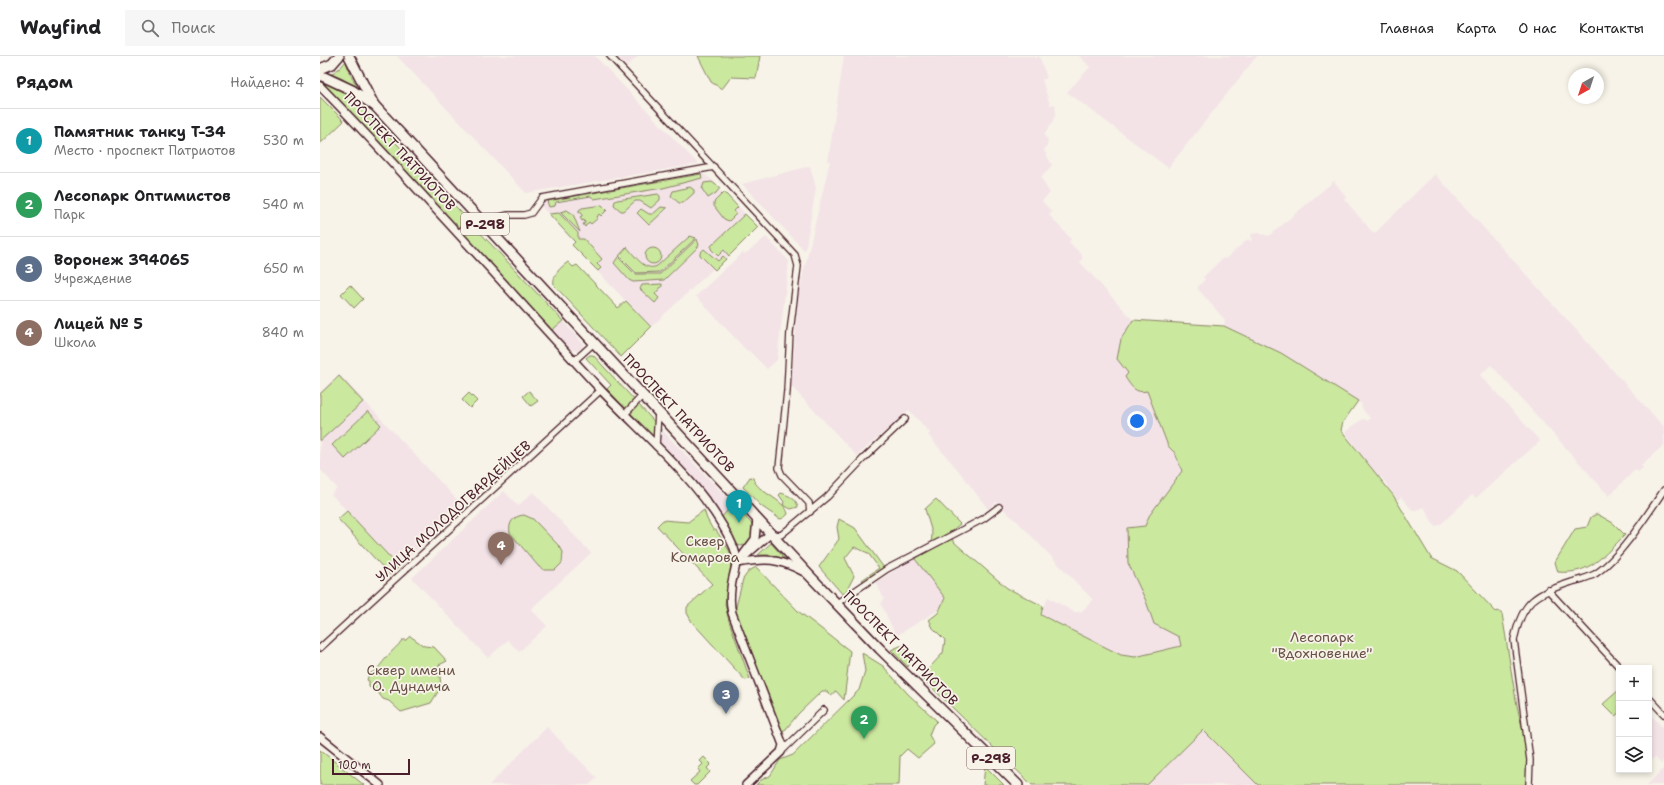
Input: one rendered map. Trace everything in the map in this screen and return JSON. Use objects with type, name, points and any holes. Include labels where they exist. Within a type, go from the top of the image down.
[{"type":"highway","points":[[320,69],[332,64],[339,56]]},
{"type":"highway","name":"ПРОСПЕКТ ПАТРИОТОВ","points":[[349,56],[375,106]]},
{"type":"highway","name":"ПРОСПЕКТ ПАТРИОТОВ","points":[[320,75],[352,90],[375,106],[770,534],[880,649],[1018,785]]},
{"type":"street","points":[[610,56],[795,255],[798,266],[790,332],[787,391],[779,468],[782,475],[809,503],[810,512]]},
{"type":"street","name":"ПРОСПЕКТ ПАТРИОТОВ","points":[[320,86],[601,390],[656,446],[710,506],[734,548],[737,563]]},
{"type":"street","points":[[458,234],[480,219],[532,213],[542,198],[714,168]]},
{"type":"street","points":[[574,361],[594,343]]},
{"type":"street","name":"УЛИЦА МОЛОДОГВАРДЕЙЦЕВ","points":[[320,648],[601,390]]},
{"type":"street","points":[[625,414],[643,395]]},
{"type":"street","points":[[656,446],[658,412]]},
{"type":"street","points":[[737,563],[770,534],[781,535],[810,512],[905,419]]},
{"type":"street","points":[[1530,785],[1530,760],[1514,640],[1517,627],[1526,606],[1548,590],[1594,575],[1616,557],[1664,490]]},
{"type":"street","points":[[837,603],[887,570],[983,519],[999,507]]},
{"type":"street","points":[[757,519],[755,539],[737,563],[730,590],[732,613],[782,741],[783,748],[781,752]]},
{"type":"street","points":[[737,563],[770,559],[778,560],[809,575]]},
{"type":"street","points":[[1548,590],[1617,665]]},
{"type":"street","points":[[1652,701],[1664,714]]},
{"type":"street","points":[[746,785],[824,710]]},
{"type":"street","points":[[320,737],[380,785]]},
{"type":"shaded area","points":[[397,56],[595,56],[698,164],[526,193]]},
{"type":"shaded area","points":[[617,56],[638,56],[627,66]]},
{"type":"shaded area","points":[[844,56],[1034,56],[1035,58],[1039,56],[1047,78],[1042,80],[1050,105],[1055,104],[1056,113],[1044,135],[1048,140],[1047,146],[1044,150],[1052,165],[1041,178],[1050,193],[1042,201],[1052,212],[1049,215],[1071,239],[1069,242],[1082,255],[1082,260],[1080,262],[1133,320],[1121,339],[1147,391],[1168,446],[1175,453],[1182,471],[1149,516],[1145,526],[1128,528],[1146,601],[1154,624],[1179,637],[1181,646],[1135,657],[1120,655],[1041,615],[1048,597],[1074,612],[1081,612],[1093,600],[1016,520],[996,502],[988,509],[958,470],[928,435],[930,433],[909,410],[857,456],[791,386],[799,291],[830,161],[828,161]]},
{"type":"shaded area","points":[[1079,56],[1257,56],[1168,168],[1067,92],[1090,67]]},
{"type":"shaded area","points":[[810,166],[816,188],[805,251],[742,184]]},
{"type":"shaded area","points":[[704,174],[716,183],[722,193],[724,192],[758,227],[715,270],[713,269],[651,327],[572,245],[575,242],[541,206],[541,204],[547,201],[558,198]]},
{"type":"shaded area","points":[[1435,174],[1664,427],[1664,445],[1641,465],[1643,468],[1638,472],[1635,470],[1609,496],[1491,365],[1480,375],[1540,441],[1476,498],[1472,495],[1441,524],[1435,527],[1424,507],[1413,511],[1401,497],[1398,500],[1381,477],[1378,478],[1345,432],[1361,420],[1365,419],[1367,421],[1370,418],[1361,406],[1362,404],[1281,353],[1224,326],[1225,320],[1197,288],[1205,279],[1203,277],[1223,258],[1225,259],[1248,239],[1250,241],[1252,240],[1251,234],[1258,233],[1269,236],[1334,181],[1346,197],[1344,199],[1374,234]]},
{"type":"shaded area","points":[[766,237],[789,261],[777,360],[767,369],[748,350],[747,351],[696,296],[743,252],[745,254]]},
{"type":"shaded area","points":[[563,321],[583,344],[582,348],[577,351],[570,349],[552,330]]},
{"type":"shaded area","points":[[339,374],[463,506],[399,567],[331,494],[337,488],[320,469],[320,392]]},
{"type":"shaded area","points":[[661,429],[733,504],[721,518],[659,447]]},
{"type":"shaded area","points":[[504,491],[518,506],[533,492],[591,553],[531,609],[547,626],[519,652],[508,640],[488,658],[412,578]]},
{"type":"shaded area","points":[[918,556],[944,593],[943,597],[948,604],[896,636],[881,604],[884,599],[876,582]]},
{"type":"shaded area","points":[[1652,716],[1664,729],[1664,760],[1661,764],[1655,757],[1652,760]]},
{"type":"shaded area","points":[[547,727],[597,778],[589,785],[489,785]]},
{"type":"shaded area","points":[[1203,729],[1258,785],[1147,785]]},
{"type":"shaded area","points":[[1664,768],[1664,785],[1647,785]]},
{"type":"green space","points":[[698,56],[760,56],[756,78],[731,77],[722,89],[711,82]]},
{"type":"green space","points":[[346,61],[349,72],[359,90],[343,79],[331,74],[340,68]]},
{"type":"green space","points":[[321,82],[346,94],[367,112],[563,321],[552,330]]},
{"type":"green space","points":[[320,97],[344,121],[320,144]]},
{"type":"green space","points":[[701,174],[702,178],[663,188],[594,199],[591,196],[556,202],[555,206],[549,207],[547,201]]},
{"type":"green space","points":[[712,182],[720,188],[716,193],[708,198],[702,189],[704,183]]},
{"type":"green space","points":[[690,187],[694,190],[694,193],[683,203],[679,203],[671,196],[673,191]]},
{"type":"green space","points":[[724,192],[738,207],[734,211],[736,214],[729,221],[724,219],[714,206],[714,202]]},
{"type":"green space","points":[[658,194],[660,196],[660,200],[651,208],[640,201],[635,201],[624,211],[621,211],[614,205],[615,201],[617,200]]},
{"type":"green space","points":[[602,205],[607,210],[601,216],[599,214],[597,217],[598,218],[591,224],[589,222],[585,227],[583,224],[585,223],[584,220],[582,221],[580,217],[582,216],[581,212],[579,213],[579,210],[582,208]]},
{"type":"green space","points":[[661,207],[667,208],[649,225],[637,213],[641,209],[649,214],[653,214]]},
{"type":"green space","points":[[567,210],[573,214],[580,232],[560,212]]},
{"type":"green space","points":[[559,213],[578,233],[578,239],[584,239],[602,259],[597,264],[601,268],[598,271],[572,245],[575,242],[549,214]]},
{"type":"green space","points":[[745,214],[758,227],[729,256],[724,250],[718,256],[711,249],[711,246]]},
{"type":"green space","points":[[690,236],[696,238],[660,272],[636,273],[619,256],[627,247],[644,265],[648,267],[657,266]]},
{"type":"green space","points":[[697,239],[699,245],[697,248],[664,280],[633,282],[629,280],[614,263],[618,257],[635,274],[660,274]]},
{"type":"green space","points":[[653,248],[659,250],[661,256],[659,262],[653,264],[647,262],[645,256],[647,250]]},
{"type":"green space","points":[[704,249],[718,261],[723,256],[726,259],[715,270],[700,255]]},
{"type":"green space","points":[[568,262],[573,267],[577,265],[618,308],[626,301],[651,327],[621,357],[554,285],[555,275]]},
{"type":"green space","points":[[662,284],[655,294],[659,298],[655,303],[640,289],[642,285]]},
{"type":"green space","points":[[350,285],[363,299],[354,308],[341,294]]},
{"type":"green space","name":"Лесопарк \"Вдохновение\"","points":[[1133,320],[1224,326],[1281,353],[1358,401],[1343,422],[1341,430],[1393,495],[1431,558],[1457,571],[1496,612],[1498,611],[1502,614],[1516,700],[1526,742],[1528,774],[1526,785],[1258,785],[1203,730],[1147,785],[1032,785],[921,677],[943,653],[945,640],[930,625],[931,623],[929,620],[938,613],[945,598],[915,559],[931,549],[932,533],[925,509],[936,499],[960,524],[948,534],[955,543],[1007,588],[1043,606],[1041,615],[1121,655],[1135,657],[1181,646],[1179,637],[1154,624],[1146,601],[1128,563],[1127,528],[1145,526],[1149,516],[1182,471],[1175,453],[1168,446],[1147,391],[1139,391],[1131,386],[1125,377],[1128,373],[1117,359],[1121,339]]},
{"type":"green space","points":[[593,355],[661,429],[659,445],[607,389],[611,385],[586,358]]},
{"type":"green space","points":[[339,376],[363,402],[320,441],[320,394]]},
{"type":"green space","points":[[529,391],[538,401],[531,406],[523,396]]},
{"type":"green space","points":[[469,393],[477,401],[470,408],[462,400]]},
{"type":"green space","points":[[368,411],[381,425],[345,459],[332,445]]},
{"type":"green space","points":[[750,477],[753,478],[760,488],[782,504],[788,514],[784,518],[780,519],[761,506],[743,487]]},
{"type":"green space","points":[[781,493],[794,500],[798,507],[791,509],[783,505],[784,502],[779,495]]},
{"type":"green space","points":[[733,504],[752,524],[755,534],[750,543],[741,546],[734,544],[721,518]]},
{"type":"green space","name":"Сквер Комарова","points":[[704,510],[713,530],[716,530],[730,552],[731,568],[725,604],[729,621],[750,679],[745,680],[692,622],[687,613],[687,607],[712,584],[657,526],[663,520],[688,522]]},
{"type":"green space","points":[[347,511],[399,567],[390,575],[338,519]]},
{"type":"green space","points":[[1597,514],[1613,523],[1625,535],[1603,556],[1588,567],[1569,572],[1558,572],[1555,562],[1575,529],[1587,527],[1591,517]]},
{"type":"green space","points":[[524,515],[533,519],[563,552],[562,563],[555,570],[544,570],[539,567],[510,533],[510,526],[514,518]]},
{"type":"green space","points":[[839,519],[855,528],[884,568],[864,582],[862,580],[879,568],[868,553],[854,547],[845,558],[854,576],[844,596],[819,567],[839,539],[837,527]]},
{"type":"green space","points":[[771,543],[786,560],[772,555],[758,555]]},
{"type":"green space","points":[[756,567],[798,611],[850,651],[844,700],[836,691],[831,695],[826,691],[822,691],[798,714],[786,729],[779,733],[735,611],[743,579],[749,571]]},
{"type":"green space","name":"Сквер имени О. Дундича","points":[[410,636],[424,646],[434,647],[447,661],[439,665],[441,687],[431,703],[401,712],[389,701],[383,699],[377,691],[369,687],[369,681],[367,680],[369,674],[379,667],[402,640],[406,640]]},
{"type":"green space","points":[[903,646],[912,657],[908,667],[891,650]]},
{"type":"green space","points":[[862,653],[883,666],[908,694],[937,721],[933,725],[929,735],[934,744],[918,758],[907,749],[900,756],[899,785],[756,785],[761,780],[770,776],[780,760],[793,755],[859,690],[865,671]]},
{"type":"green space","points":[[1616,693],[1616,715],[1615,716],[1603,704]]},
{"type":"green space","points":[[320,750],[364,785],[320,785]]},
{"type":"green space","points":[[704,757],[711,764],[707,768],[710,772],[697,785],[694,785],[690,781],[700,772],[698,769],[703,764],[700,761]]},
{"type":"green space","points":[[985,766],[1004,785],[983,785]]},
{"type":"place","name":"Памятник танку Т-34","points":[[739,523]]},
{"type":"place","name":"Лицей № 5","points":[[501,565]]},
{"type":"place","name":"Воронеж 394065","points":[[726,714]]},
{"type":"place","name":"Лесопарк Оптимистов","points":[[864,739]]}]
